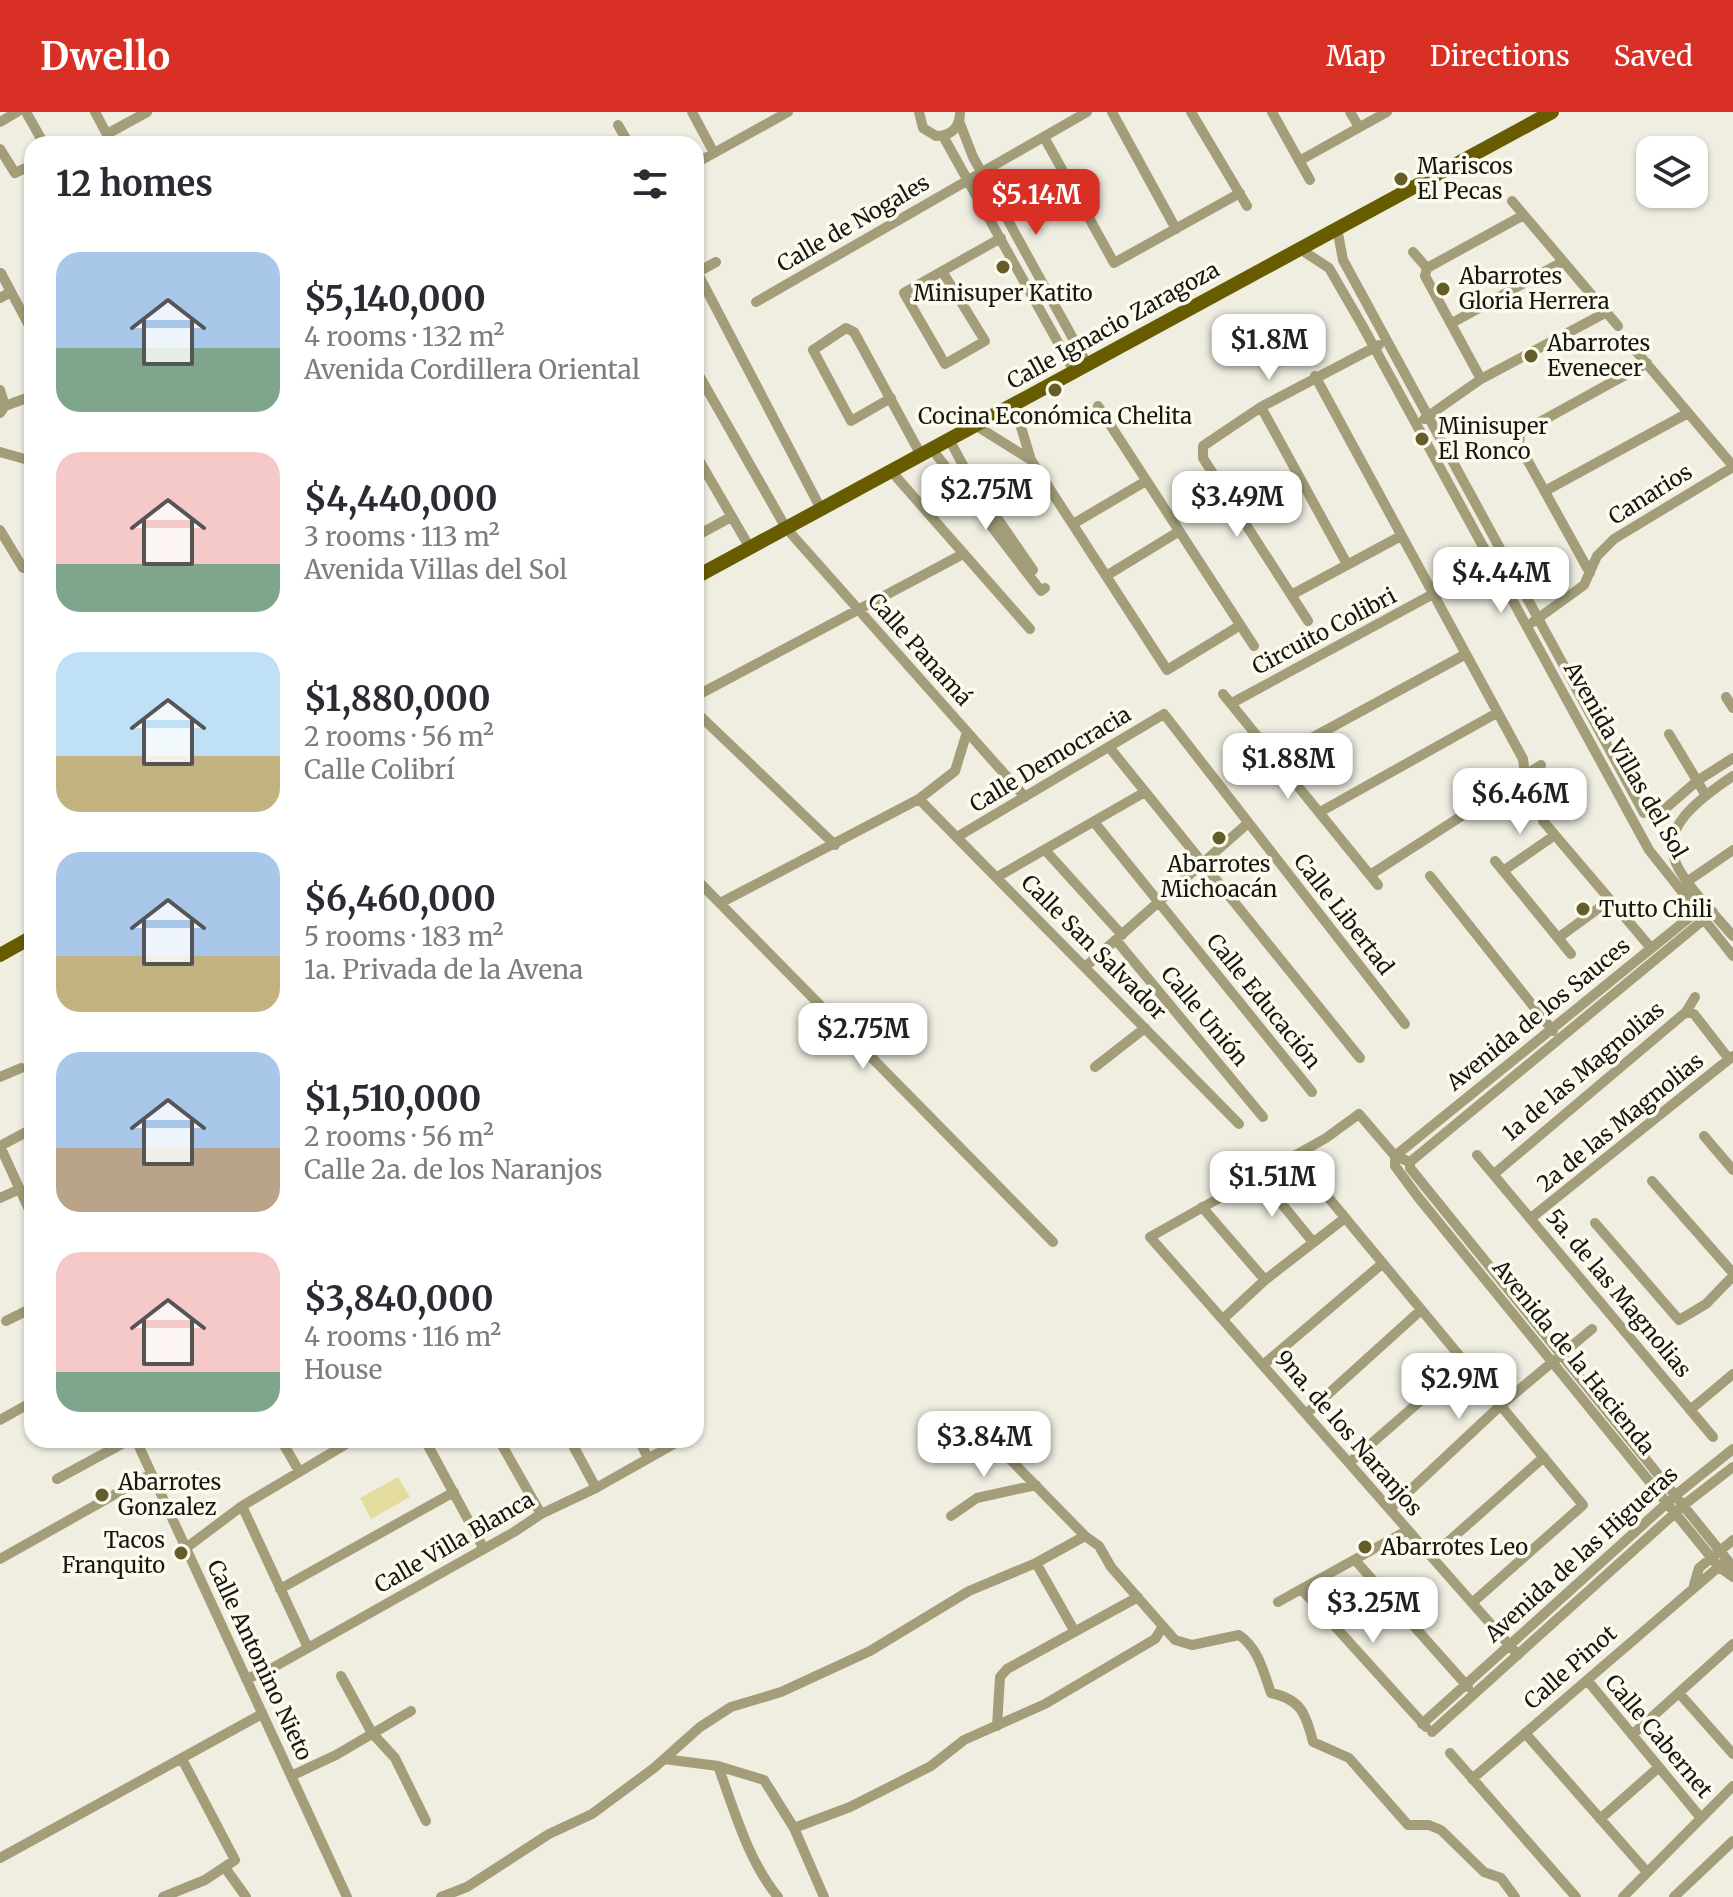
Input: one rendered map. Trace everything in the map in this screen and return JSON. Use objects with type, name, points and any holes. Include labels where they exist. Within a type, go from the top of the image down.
[{"type":"main road","name":"Calle Ignacio Zaragoza","points":[[704,573],[1552,112]]},
{"type":"main road","points":[[0,955],[24,942]]},
{"type":"street","points":[[0,122],[17,112]]},
{"type":"street","points":[[26,112],[40,136]]},
{"type":"street","points":[[95,112],[107,136]]},
{"type":"street","points":[[113,136],[147,112]]},
{"type":"street","points":[[692,112],[714,153]]},
{"type":"street","points":[[704,159],[788,112]]},
{"type":"street","points":[[919,112],[923,128],[943,136],[1038,308],[1080,368]]},
{"type":"street","name":"Calle de Nogales","points":[[756,302],[1087,112]]},
{"type":"street","points":[[1112,112],[1176,229]]},
{"type":"street","points":[[1191,112],[1247,206]]},
{"type":"street","points":[[1272,112],[1310,180]]},
{"type":"street","points":[[1350,112],[1359,127]]},
{"type":"street","points":[[1299,161],[1387,112]]},
{"type":"street","points":[[943,136],[956,128],[960,116]]},
{"type":"street","points":[[960,116],[981,173],[1052,301],[1080,368]]},
{"type":"street","points":[[618,125],[622,136]]},
{"type":"street","points":[[1044,137],[1114,263],[1240,193]]},
{"type":"street","points":[[0,149],[15,173],[24,169]]},
{"type":"street","points":[[1512,201],[1618,326]]},
{"type":"street","points":[[1481,379],[1425,276],[1427,268],[1524,215]]},
{"type":"street","name":"Avenida Villas del Sol","points":[[1337,228],[1343,260],[1538,619],[1649,850],[1705,912],[1731,930]]},
{"type":"street","points":[[942,271],[985,341],[945,364],[904,293],[942,271],[1001,238]]},
{"type":"street","name":"Avenida Villas del Sol","points":[[1300,249],[1329,268],[1526,625],[1644,813]]},
{"type":"street","points":[[1413,252],[1427,268]]},
{"type":"street","points":[[1329,268],[1343,260]]},
{"type":"street","points":[[704,268],[716,262]]},
{"type":"street","points":[[1452,323],[1562,262]]},
{"type":"street","points":[[1,273],[24,316]]},
{"type":"street","points":[[704,287],[821,509]]},
{"type":"street","points":[[0,298],[11,292]]},
{"type":"street","points":[[1038,308],[1052,301]]},
{"type":"street","points":[[1416,424],[1481,379],[1605,313]]},
{"type":"street","points":[[891,398],[851,421],[813,350],[849,328],[926,452],[961,487],[1044,591],[971,480],[949,439]]},
{"type":"street","points":[[1308,621],[1203,458],[1203,446],[1212,437],[1261,407],[1386,340]]},
{"type":"street","points":[[1630,344],[1733,466]]},
{"type":"street","points":[[1590,573],[1519,445],[1520,433],[1647,363]]},
{"type":"street","points":[[1315,376],[1435,595],[1495,714],[1523,759],[1525,774]]},
{"type":"street","name":"Calle Panamá","points":[[704,384],[786,528],[1025,797]]},
{"type":"street","points":[[0,390],[3,409],[24,400]]},
{"type":"street","points":[[1014,404],[1031,460],[1167,670],[1239,626]]},
{"type":"street","points":[[1098,406],[1254,646]]},
{"type":"street","points":[[1261,407],[1347,564]]},
{"type":"street","points":[[1545,491],[1688,413]]},
{"type":"street","points":[[975,425],[1031,460]]},
{"type":"street","points":[[0,452],[24,459]]},
{"type":"street","name":"Canarios","points":[[1526,625],[1584,585],[1597,556],[1614,539],[1733,466]]},
{"type":"street","points":[[704,469],[750,548]]},
{"type":"street","points":[[891,471],[1030,629]]},
{"type":"street","points":[[961,487],[971,480]]},
{"type":"street","points":[[1073,524],[1146,481]]},
{"type":"street","points":[[704,532],[731,517]]},
{"type":"street","points":[[0,530],[23,568]]},
{"type":"street","points":[[1106,576],[1178,532]]},
{"type":"street","points":[[1293,594],[1401,536]]},
{"type":"street","points":[[704,692],[963,554]]},
{"type":"street","name":"Circuito Colibri","points":[[1232,703],[1504,557]]},
{"type":"street","points":[[1275,758],[1466,654]]},
{"type":"street","points":[[1223,694],[1378,885]]},
{"type":"street","points":[[1726,697],[1733,708]]},
{"type":"street","name":"Calle Democracia","points":[[957,837],[1164,714]]},
{"type":"street","name":"Calle Libertad","points":[[1164,714],[1405,1024]]},
{"type":"street","points":[[1320,812],[1495,714]]},
{"type":"street","points":[[704,720],[835,845]]},
{"type":"street","points":[[722,902],[919,799],[955,771],[967,732]]},
{"type":"street","points":[[1669,734],[1705,794],[1733,776]]},
{"type":"street","points":[[1109,747],[1360,1058]]},
{"type":"street","points":[[1635,823],[1644,813],[1659,814],[1697,781],[1733,758]]},
{"type":"street","points":[[1370,875],[1541,765]]},
{"type":"street","points":[[997,877],[1145,792]]},
{"type":"street","name":"Avenida Villas del Sol","points":[[1705,794],[1683,814],[1675,827],[1671,840],[1674,862],[1733,956]]},
{"type":"street","name":"Calle San Salvador","points":[[919,799],[1239,1124]]},
{"type":"street","points":[[1543,821],[1651,948]]},
{"type":"street","name":"Calle Educación","points":[[1094,822],[1312,1092]]},
{"type":"street","points":[[1085,967],[1248,823]]},
{"type":"street","points":[[1503,871],[1555,835]]},
{"type":"street","name":"Calle Unión","points":[[1045,850],[1263,1117]]},
{"type":"street","points":[[1688,881],[1733,850]]},
{"type":"street","points":[[1495,861],[1571,954]]},
{"type":"street","points":[[1430,876],[1559,1038]]},
{"type":"street","points":[[704,886],[1053,1242]]},
{"type":"street","points":[[1558,938],[1610,900]]},
{"type":"street","name":"Avenida de los Sauces","points":[[1395,1156],[1651,948],[1705,912]]},
{"type":"street","name":"Avenida de los Sauces","points":[[1410,1162],[1705,912]]},
{"type":"street","points":[[1686,1012],[1695,997]]},
{"type":"street","name":"1a de las Magnolias","points":[[1494,1174],[1686,1012],[1694,1014],[1731,1058]]},
{"type":"street","points":[[1095,1067],[1145,1028]]},
{"type":"street","name":"2a de las Magnolias","points":[[1531,1218],[1731,1058]]},
{"type":"street","points":[[0,1077],[21,1068]]},
{"type":"street","points":[[1265,1280],[1202,1207],[1294,1156],[1359,1114],[1395,1156],[1410,1162]]},
{"type":"street","points":[[24,1135],[1,1148],[24,1198]]},
{"type":"street","points":[[1704,1136],[1733,1170]]},
{"type":"street","name":"5a. de las Magnolias","points":[[1477,1155],[1713,1437]]},
{"type":"street","points":[[1294,1156],[1583,1505],[1472,1603]]},
{"type":"street","name":"Avenida de la Hacienda","points":[[1395,1156],[1395,1166],[1400,1175],[1719,1567],[1733,1577]]},
{"type":"street","name":"Avenida de la Hacienda","points":[[1410,1162],[1410,1168],[1732,1560]]},
{"type":"street","points":[[1258,1175],[1313,1242]]},
{"type":"street","points":[[1595,1223],[1679,1320],[1706,1304],[1733,1275],[1652,1181]]},
{"type":"street","points":[[0,1198],[20,1189]]},
{"type":"street","name":"9na. de los Naranjos","points":[[1202,1207],[1150,1237],[1518,1655]]},
{"type":"street","points":[[1223,1319],[1265,1280],[1345,1218]]},
{"type":"street","points":[[1263,1365],[1383,1263]]},
{"type":"street","points":[[1306,1414],[1421,1310]]},
{"type":"street","points":[[6,1321],[24,1312]]},
{"type":"street","points":[[1390,1509],[1501,1405],[1592,1329]]},
{"type":"street","points":[[1349,1463],[1465,1362]]},
{"type":"street","points":[[1690,1410],[1733,1374]]},
{"type":"street","points":[[0,1420],[24,1406]]},
{"type":"street","points":[[57,1479],[114,1448]]},
{"type":"street","name":"Calle Antonino Nieto","points":[[140,1448],[347,1897]]},
{"type":"street","points":[[286,1448],[299,1471]]},
{"type":"street","points":[[186,1548],[242,1506],[339,1448]]},
{"type":"street","points":[[429,1448],[484,1549]]},
{"type":"street","points":[[504,1448],[541,1514]]},
{"type":"street","points":[[574,1448],[596,1488]]},
{"type":"street","points":[[643,1448],[648,1458]]},
{"type":"street","name":"Calle Villa Blanca","points":[[246,1679],[308,1648],[541,1514],[596,1488],[666,1448]]},
{"type":"street","name":"Avenida de las Higueras","points":[[1733,1449],[1677,1494],[1422,1724],[1434,1735],[1685,1504],[1733,1467]]},
{"type":"street","points":[[1004,1453],[1085,1536],[1099,1546],[1111,1567],[1175,1640],[1192,1645],[1239,1635],[1249,1642],[1257,1651],[1271,1693],[1289,1697],[1302,1706],[1313,1742],[1349,1758],[1408,1825],[1429,1825],[1441,1830],[1484,1872],[1501,1878],[1515,1897]]},
{"type":"street","points":[[1432,1556],[1544,1457]]},
{"type":"street","points":[[0,1559],[151,1474]]},
{"type":"street","points":[[951,1516],[977,1498],[1036,1485]]},
{"type":"street","points":[[280,1589],[454,1492]]},
{"type":"street","points":[[242,1506],[308,1648]]},
{"type":"street","points":[[1278,1602],[1408,1530]]},
{"type":"street","points":[[441,1897],[467,1887],[549,1834],[592,1814],[700,1727],[731,1707],[781,1692],[870,1651],[969,1591],[1036,1563],[1085,1536]]},
{"type":"street","name":"Calle Pinot","points":[[1694,1585],[1699,1568],[1733,1540]]},
{"type":"street","points":[[1355,1560],[1474,1695]]},
{"type":"street","name":"Calle Pinot","points":[[1472,1779],[1694,1585],[1732,1560]]},
{"type":"street","points":[[1036,1563],[1075,1632]]},
{"type":"street","points":[[1302,1590],[1422,1724]]},
{"type":"street","points":[[997,1726],[1000,1677],[1007,1669],[1138,1597]]},
{"type":"street","points":[[794,1828],[850,1807],[931,1766],[964,1740],[1045,1704],[1155,1639],[1162,1628]]},
{"type":"street","points":[[1632,1735],[1733,1645]]},
{"type":"street","points":[[341,1676],[372,1733],[395,1758],[426,1821]]},
{"type":"street","name":"Calle Cabernet","points":[[1587,1680],[1701,1818]]},
{"type":"street","points":[[1679,1693],[1733,1754]]},
{"type":"street","points":[[291,1776],[411,1711]]},
{"type":"street","points":[[0,1858],[262,1714]]},
{"type":"street","points":[[1525,1733],[1647,1872]]},
{"type":"street","points":[[1450,1753],[1576,1897]]},
{"type":"street","points":[[163,1897],[226,1869],[235,1860],[182,1759]]},
{"type":"street","points":[[664,1759],[718,1766],[764,1780],[794,1828],[824,1897]]},
{"type":"street","points":[[718,1766],[744,1835],[769,1886],[778,1897]]},
{"type":"street","points":[[1600,1819],[1659,1767]]},
{"type":"street","points":[[1623,1897],[1733,1786]]},
{"type":"street","points":[[1674,1897],[1733,1841]]},
{"type":"street","points":[[226,1869],[246,1897]]},
{"type":"shaded area","points":[[398,1477],[410,1497],[371,1519],[360,1498]]},
{"type":"place","name":"Mariscos El Pecas","points":[[1401,179]]},
{"type":"place","name":"Minisuper Katito","points":[[1003,267]]},
{"type":"place","name":"Abarrotes Gloria Herrera","points":[[1443,289]]},
{"type":"place","name":"Abarrotes Evenecer","points":[[1531,356]]},
{"type":"place","name":"Cocina Económica Chelita","points":[[1055,390]]},
{"type":"place","name":"Minisuper El Ronco","points":[[1422,439]]},
{"type":"place","name":"Abarrotes Michoacán","points":[[1219,838]]},
{"type":"place","name":"Tutto Chili","points":[[1583,909]]},
{"type":"place","name":"Abarrotes Gonzalez","points":[[102,1495]]},
{"type":"place","name":"Abarrotes Leo","points":[[1365,1547]]},
{"type":"place","name":"Tacos Franquito","points":[[181,1553]]}]
